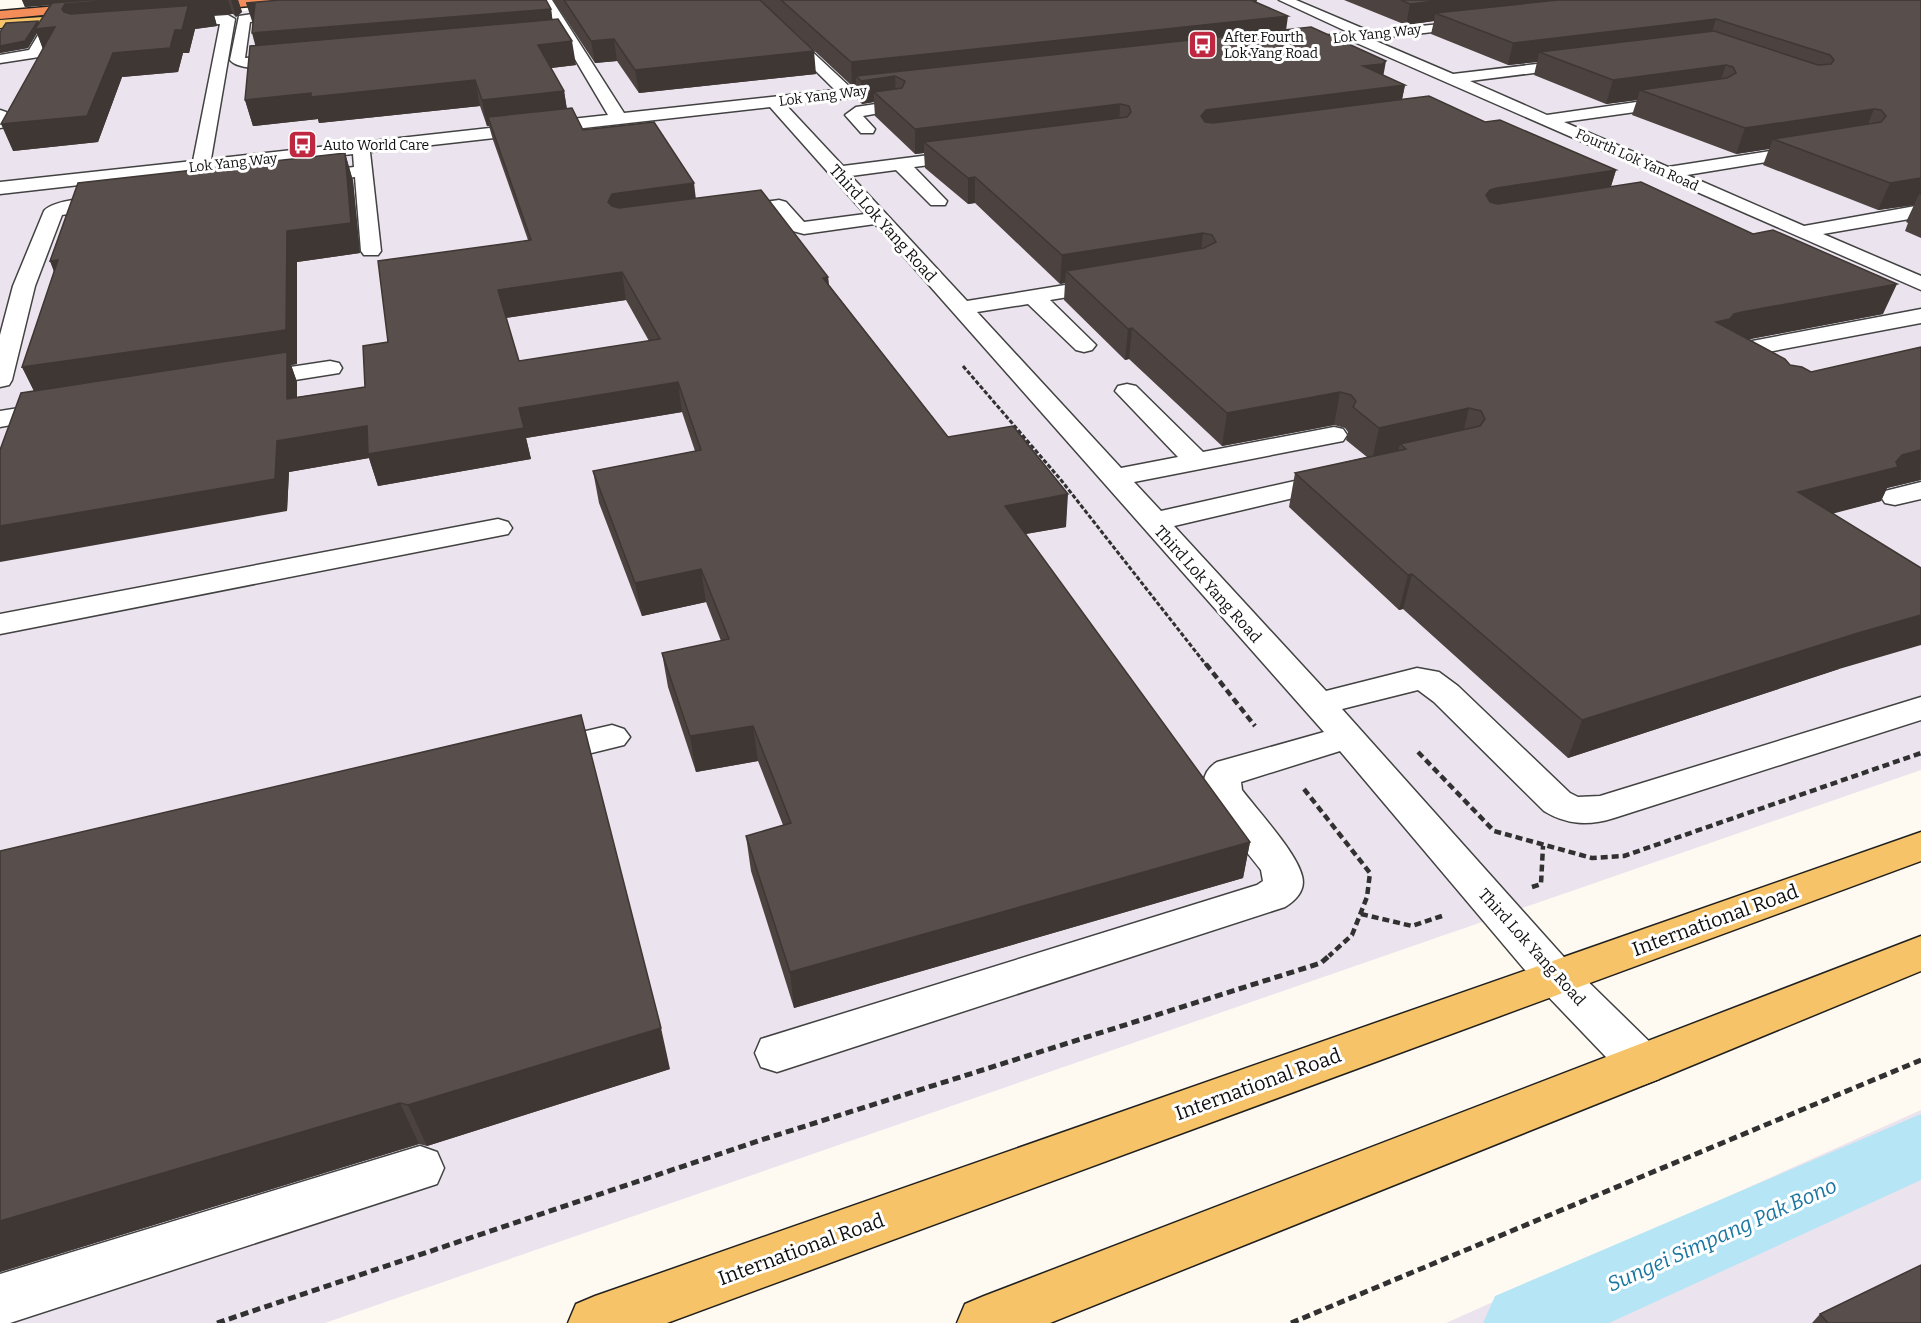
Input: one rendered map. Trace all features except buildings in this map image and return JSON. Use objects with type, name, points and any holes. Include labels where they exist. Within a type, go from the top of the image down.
[{"type":"highway","points":[[0,2],[25,0]]},
{"type":"highway","points":[[158,16],[272,0]]},
{"type":"highway","points":[[0,15],[105,13]]},
{"type":"main road","points":[[158,16],[309,6]]},
{"type":"main road","points":[[0,24],[48,31],[84,26],[105,13]]},
{"type":"main road","name":"International Road","points":[[595,1323],[1921,846]]},
{"type":"main road","points":[[984,1323],[1643,1065],[1921,953]]},
{"type":"street","points":[[546,0],[561,35],[619,119]]},
{"type":"street","points":[[750,0],[847,93]]},
{"type":"street","name":"Fourth Lok Yan Road","points":[[1285,0],[1327,18],[1452,80],[1921,284]]},
{"type":"street","points":[[309,6],[245,18],[237,60],[241,63],[254,64],[312,58]]},
{"type":"street","points":[[1327,18],[1360,14]]},
{"type":"street","points":[[158,16],[228,19],[201,166]]},
{"type":"street","name":"Lok Yang Way","points":[[1283,44],[1495,21]]},
{"type":"street","points":[[0,36],[48,31]]},
{"type":"street","points":[[0,44],[48,31]]},
{"type":"street","points":[[0,58],[33,55],[48,31]]},
{"type":"street","points":[[1452,80],[1591,62]]},
{"type":"street","points":[[803,77],[826,74]]},
{"type":"street","name":"Lok Yang Way","points":[[0,188],[916,86]]},
{"type":"street","points":[[1544,120],[1695,99]]},
{"type":"street","points":[[1576,100],[1604,111]]},
{"type":"street","name":"Third Lok Yang Road","points":[[775,102],[1348,737],[1556,977],[1643,1065]]},
{"type":"street","points":[[1474,105],[1504,102]]},
{"type":"street","points":[[867,129],[853,115],[862,111],[915,104]]},
{"type":"street","points":[[0,115],[3,117],[0,123]]},
{"type":"street","points":[[1666,173],[1830,147]]},
{"type":"street","points":[[361,148],[371,251]]},
{"type":"street","points":[[837,172],[981,153]]},
{"type":"street","points":[[900,164],[938,201]]},
{"type":"street","points":[[292,180],[363,171]]},
{"type":"street","points":[[1665,195],[1703,189]]},
{"type":"street","points":[[0,380],[24,286],[54,211],[67,207],[138,198]]},
{"type":"street","points":[[715,214],[779,206],[796,226],[804,228],[878,218]]},
{"type":"street","points":[[1801,232],[1921,211]]},
{"type":"street","points":[[962,308],[1134,280]]},
{"type":"street","points":[[1034,297],[1084,345]]},
{"type":"street","points":[[1731,352],[1921,316]]},
{"type":"street","points":[[224,384],[330,368]]},
{"type":"street","points":[[1127,391],[1198,462]]},
{"type":"street","points":[[0,419],[82,406]]},
{"type":"street","points":[[1113,478],[1334,435]]},
{"type":"street","points":[[1152,522],[1358,475]]},
{"type":"street","points":[[0,624],[498,528]]},
{"type":"street","points":[[1318,704],[1417,679],[1427,680],[1446,694],[1557,802],[1568,809],[1584,812],[1601,809],[1921,708]]},
{"type":"street","points":[[508,762],[612,737]]},
{"type":"street","points":[[777,1053],[1270,896],[1282,889],[1284,877],[1225,794],[1223,777],[1230,771],[1348,737]]},
{"type":"street","points":[[0,1300],[420,1168]]},
{"type":"path","points":[[217,1323],[758,1141],[1321,963],[1352,935],[1367,897],[1370,873],[1061,480],[961,363]]},
{"type":"path","points":[[1291,1323],[1921,1060]]},
{"type":"shaded area","points":[[380,0],[1921,0],[1921,770],[325,1323],[0,1323],[0,31]]},
{"type":"shaded area","points":[[1921,1110],[1921,1323],[1446,1323]]},
{"type":"waterway","name":"Sungei Simpang Pak Bono","points":[[1522,1323],[1921,1146]]},
{"type":"place","name":"After Fourth Lok Yang Road","points":[[1203,45]]},
{"type":"place","name":"Auto World Care","points":[[302,145]]}]
